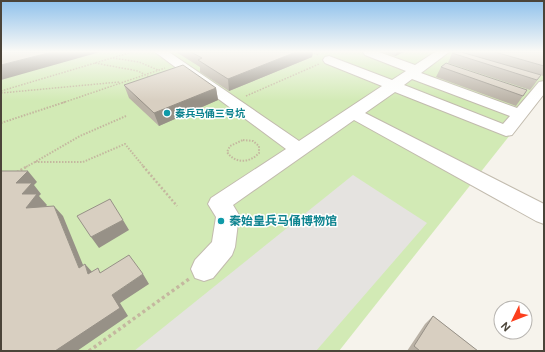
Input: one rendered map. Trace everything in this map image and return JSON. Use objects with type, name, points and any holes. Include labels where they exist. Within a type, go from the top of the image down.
[{"type":"street","points":[[189,68],[302,147]]},
{"type":"street","points":[[190,68],[238,99],[302,147]]},
{"type":"street","points":[[349,68],[506,131],[520,115],[527,95],[541,82]]},
{"type":"street","points":[[204,268],[223,247],[228,215],[219,204],[392,86],[423,68]]},
{"type":"street","points":[[444,68],[520,115]]},
{"type":"street","points":[[353,113],[544,215]]},
{"type":"path","points":[[1,92],[77,68]]},
{"type":"path","points":[[124,68],[146,74],[156,82]]},
{"type":"path","points":[[154,68],[158,70]]},
{"type":"path","points":[[238,99],[309,68]]},
{"type":"path","points":[[1,123],[158,70]]},
{"type":"path","points":[[1,92],[124,82]]},
{"type":"path","points":[[15,174],[80,136],[126,116]]},
{"type":"path","points":[[248,140],[256,143],[260,150],[253,159],[236,161],[229,156],[228,149],[233,143],[248,140]]},
{"type":"path","points":[[35,162],[83,162],[125,144],[177,206]]},
{"type":"path","points":[[89,351],[204,268]]},
{"type":"green space","name":"秦始皇兵马俑博物馆","points":[[1,68],[544,68],[544,92],[339,351],[1,351]]},
{"type":"shaded area","points":[[353,175],[427,223],[316,351],[134,351]]},
{"type":"building","points":[[173,68],[188,68],[216,88],[154,113],[124,85]]},
{"type":"building","points":[[211,68],[255,68],[228,79]]},
{"type":"building","points":[[445,68],[462,68],[527,90],[523,96]]},
{"type":"building","points":[[501,68],[518,68],[541,75],[537,80]]},
{"type":"building","points":[[1,171],[28,171],[16,183],[32,183],[22,194],[37,194],[26,208],[54,206],[79,268],[85,264],[88,274],[98,268],[100,273],[129,255],[143,274],[112,295],[120,308],[55,351],[1,351]]},
{"type":"building","points":[[110,199],[123,220],[91,237],[77,216]]},
{"type":"building","points":[[433,316],[478,351],[420,351],[414,346]]},
{"type":"place","name":"秦兵马俑三号坑","points":[[167,113]]},
{"type":"place","name":"秦始皇兵马俑博物馆","points":[[221,221]]}]
